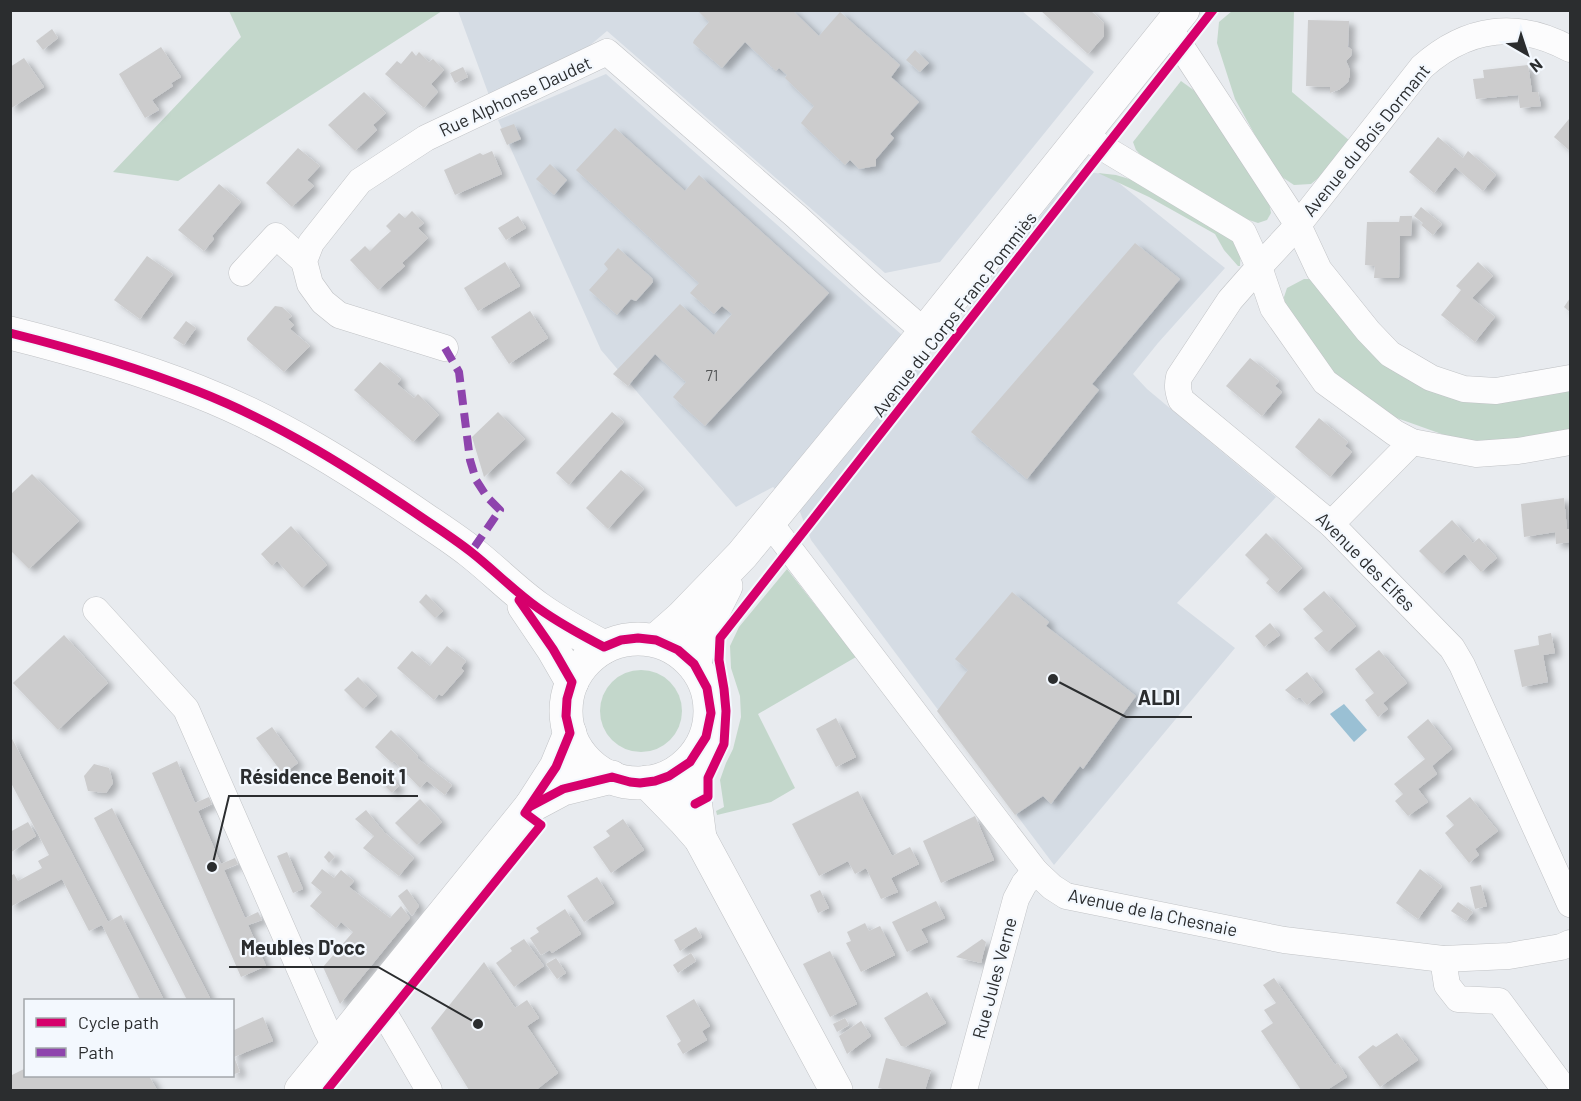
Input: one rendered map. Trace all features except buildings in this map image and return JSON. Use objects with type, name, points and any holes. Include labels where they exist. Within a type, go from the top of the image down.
[{"type":"main road","name":"Avenue du Corps Franc Pommiès","points":[[656,640],[681,618],[742,555],[925,332],[1176,19]]},
{"type":"main road","points":[[10,333],[84,351],[189,388],[239,409],[309,446],[364,479],[471,552],[538,608],[604,647]]},
{"type":"main road","name":"Avenue du Corps Franc Pommiès","points":[[694,664],[704,630],[742,555]]},
{"type":"main road","points":[[511,587],[553,649],[572,682]]},
{"type":"main road","points":[[638,638],[656,640],[678,650],[694,664],[707,688],[711,713],[706,737],[690,762],[669,776],[655,781],[630,782],[603,774],[588,763],[577,749],[566,716],[567,699],[572,682],[585,662],[604,647],[621,640],[638,638]]},
{"type":"main road","points":[[301,1090],[531,806],[556,767],[570,733]]},
{"type":"main road","points":[[690,762],[700,838]]},
{"type":"main road","points":[[531,806],[563,789],[612,777]]},
{"type":"main road","points":[[647,782],[686,820],[700,838],[836,1090]]},
{"type":"street","name":"Avenue du Bois Dormant","points":[[1176,19],[1298,225],[1320,270],[1368,332],[1390,354],[1431,378],[1464,389],[1496,391],[1570,378]]},
{"type":"street","name":"Avenue du Bois Dormant","points":[[1259,267],[1298,225],[1422,67],[1435,56],[1451,45],[1502,30],[1530,32],[1556,41],[1570,49]]},
{"type":"street","name":"Rue Alphonse Daudet","points":[[304,261],[311,243],[360,181],[426,138],[607,52],[925,332]]},
{"type":"street","points":[[1082,135],[1243,232],[1259,267],[1273,308],[1325,382],[1395,433],[1412,442],[1476,454],[1518,451],[1570,442]]},
{"type":"street","points":[[242,273],[276,236],[304,261],[310,284],[323,302],[339,315],[445,348]]},
{"type":"street","name":"Avenue des Elfes","points":[[1259,267],[1230,300],[1179,377],[1177,384],[1181,399],[1331,524],[1452,648],[1462,665],[1570,904]]},
{"type":"street","points":[[1331,524],[1412,442]]},
{"type":"street","name":"Avenue de la Chesnaie","points":[[769,522],[1035,871],[1066,896],[1284,940],[1443,959],[1509,956],[1561,947],[1570,943]]},
{"type":"street","points":[[96,610],[186,709],[336,1048]]},
{"type":"street","name":"Rue Jules Verne","points":[[964,1090],[1016,899],[1023,884],[1035,871]]},
{"type":"street","points":[[1443,959],[1447,985],[1458,999],[1499,1001],[1565,1090]]},
{"type":"street","points":[[375,999],[429,1090]]},
{"type":"shaded area","points":[[458,11],[1022,11],[1094,72],[940,262],[885,273],[607,31],[588,47],[490,98]]},
{"type":"shaded area","points":[[606,74],[902,335],[932,357],[1076,170],[1109,175],[1225,268],[1133,374],[1147,389],[1276,497],[1177,603],[1235,648],[1054,865],[811,540],[800,512],[773,487],[736,507],[601,350],[498,120]]},
{"type":"green space","points":[[229,11],[442,11],[178,181],[113,172],[241,37]]},
{"type":"green space","points":[[1232,11],[1294,11],[1292,92],[1350,141],[1328,170],[1311,184],[1294,185],[1276,173],[1235,99],[1217,43],[1219,22]]},
{"type":"green space","points":[[1181,81],[1199,94],[1269,202],[1271,213],[1267,220],[1258,223],[1246,219],[1151,166],[1136,150],[1133,142]]},
{"type":"green space","points":[[1098,173],[1116,175],[1146,184],[1228,233],[1241,248],[1240,266],[1224,250],[1215,234],[1149,197]]},
{"type":"green space","points":[[1304,279],[1313,279],[1378,358],[1403,377],[1437,392],[1496,403],[1570,390],[1570,432],[1502,444],[1474,443],[1394,417],[1336,375],[1285,309],[1284,297],[1287,288]]},
{"type":"green space","points":[[787,569],[856,657],[758,714],[795,788],[771,802],[717,815],[716,811],[724,807],[720,780],[733,749],[741,717],[740,696],[731,668],[730,646],[739,627]]},
{"type":"green space","points":[[641,670],[657,673],[670,682],[679,695],[682,711],[679,727],[670,740],[657,749],[641,752],[625,749],[612,740],[603,727],[600,711],[603,695],[612,682],[625,673]]},
{"type":"water","points":[[1344,704],[1367,730],[1354,742],[1330,714]]},
{"type":"marked path","points":[[445,348],[459,372],[470,460],[476,480],[487,497],[500,510],[471,552]]},
{"type":"cycle path","points":[[695,804],[708,797],[708,778],[724,744],[726,711],[719,660],[720,638],[1213,10]]},
{"type":"cycle path","points":[[10,333],[151,374],[197,391],[257,418],[344,466],[400,502],[466,548],[521,595],[554,619],[604,647],[621,640],[638,638],[656,640],[678,650],[694,664],[707,688],[711,713],[706,737],[690,762],[669,776],[655,781],[640,783],[612,777],[563,789],[531,806]]},
{"type":"cycle path","points":[[327,1090],[541,825],[525,813],[556,767],[570,733],[566,716],[567,699],[572,682],[553,649],[519,600]]},
{"type":"place","name":"ALDI","points":[[1053,679]]},
{"type":"place","name":"Résidence Benoit 1","points":[[212,867]]},
{"type":"place","name":"Meubles D'occ","points":[[478,1024]]}]
